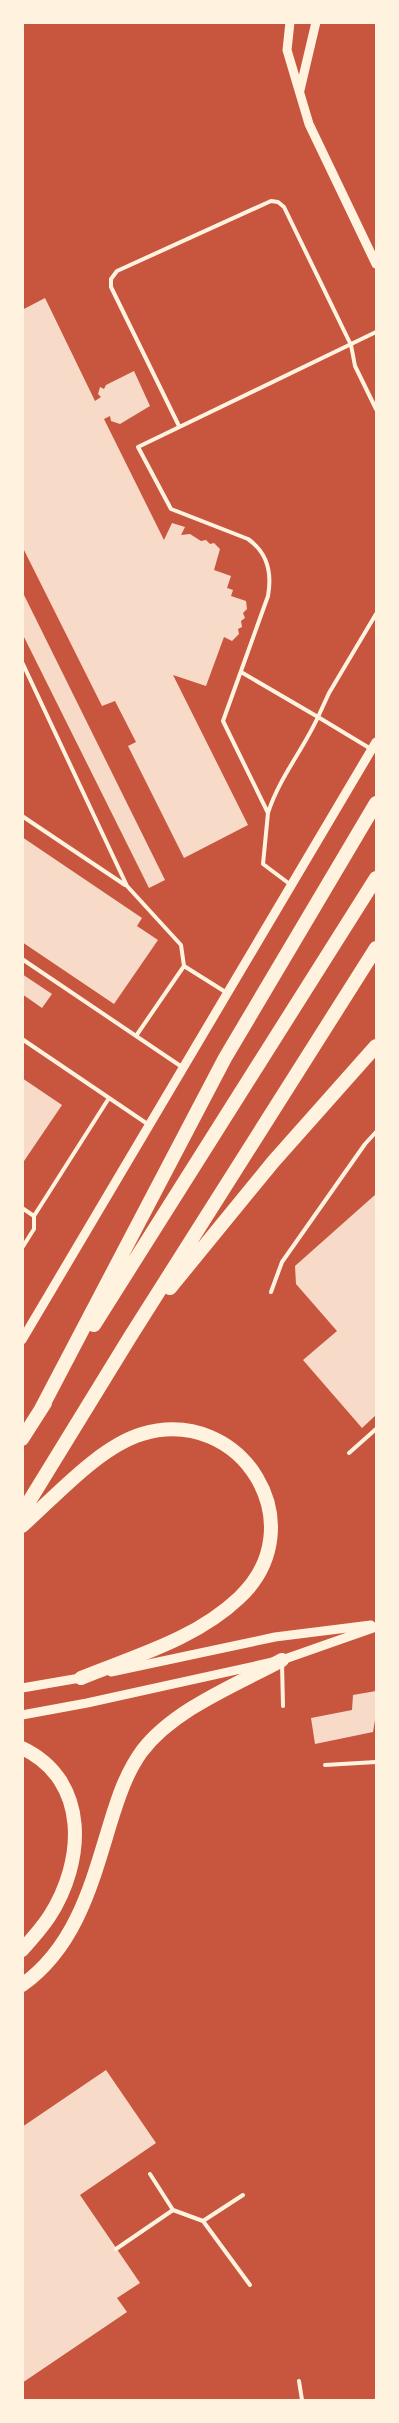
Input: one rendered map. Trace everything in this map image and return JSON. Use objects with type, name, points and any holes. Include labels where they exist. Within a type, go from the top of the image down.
[{"type":"highway","points":[[40,1411],[225,1058],[376,803]]},
{"type":"highway","points":[[22,1439],[376,878]]},
{"type":"highway","points":[[22,1513],[376,948]]},
{"type":"highway","points":[[130,1338],[272,1162],[376,1046]]},
{"type":"highway","points":[[22,1526],[102,1456],[129,1439],[157,1431],[188,1431],[216,1439],[240,1455],[253,1470],[264,1488],[270,1514],[270,1544],[259,1574],[240,1598],[211,1620],[176,1639],[81,1678]]},
{"type":"highway","points":[[22,1984],[56,1952],[75,1922],[90,1887],[126,1777],[142,1751],[163,1729],[189,1710],[282,1660]]},
{"type":"highway","points":[[22,1748],[39,1758],[58,1776],[71,1800],[75,1830],[72,1860],[59,1898],[50,1916],[22,1950]]},
{"type":"street","points":[[290,22],[287,50],[303,105],[315,138],[376,264]]},
{"type":"street","points":[[300,90],[316,22]]},
{"type":"street","points":[[22,1340],[374,746]]},
{"type":"street","points":[[22,1688],[81,1678],[275,1637],[376,1626]]},
{"type":"street","points":[[22,1715],[87,1703],[282,1660],[376,1626]]},
{"type":"lane","points":[[179,426],[111,287],[111,278],[117,272],[271,201],[278,202],[284,207],[351,345],[355,366],[376,409]]},
{"type":"lane","points":[[268,813],[223,721],[268,596],[271,581],[270,569],[258,549],[248,539],[171,509],[165,501],[138,446],[376,332]]},
{"type":"lane","points":[[291,885],[263,864],[268,813],[275,791],[308,740],[329,693],[376,614]]},
{"type":"lane","points":[[22,662],[126,886]]},
{"type":"lane","points":[[241,672],[318,717],[374,746]]},
{"type":"lane","points":[[22,816],[126,886],[181,945],[184,966],[136,1036]]},
{"type":"lane","points":[[22,959],[183,1067]]},
{"type":"lane","points":[[184,966],[227,993]]},
{"type":"lane","points":[[22,1039],[149,1126]]},
{"type":"lane","points":[[22,1248],[34,1229],[34,1216],[109,1098]]},
{"type":"lane","points":[[272,1292],[282,1262],[365,1144],[376,1132]]},
{"type":"lane","points":[[22,1208],[34,1216]]},
{"type":"lane","points":[[349,1453],[376,1429]]},
{"type":"lane","points":[[282,1660],[283,1706]]},
{"type":"lane","points":[[325,1765],[376,1762]]},
{"type":"lane","points":[[150,2174],[173,2210],[204,2221],[250,2285]]},
{"type":"lane","points":[[204,2221],[243,2194]]},
{"type":"lane","points":[[116,2248],[173,2210]]},
{"type":"lane","points":[[299,2381],[302,2400]]},
{"type":"building","points":[[45,298],[95,401],[101,397],[98,394],[100,387],[104,389],[106,385],[134,371],[150,406],[120,424],[111,421],[110,416],[104,419],[164,540],[172,523],[185,527],[181,535],[190,534],[201,541],[206,540],[210,544],[214,543],[220,549],[214,570],[231,576],[227,588],[233,590],[231,596],[246,601],[247,609],[243,613],[245,618],[241,621],[242,627],[238,629],[239,634],[232,641],[224,637],[206,686],[173,675],[248,825],[184,858],[128,746],[136,742],[115,701],[102,706],[22,546],[22,310]]},
{"type":"building","points":[[22,591],[165,880],[149,888],[22,633]]},
{"type":"building","points":[[22,837],[142,918],[137,926],[158,940],[114,1004],[22,942]]},
{"type":"building","points":[[22,974],[52,994],[42,1008],[22,994]]},
{"type":"building","points":[[22,1078],[62,1105],[22,1164]]},
{"type":"building","points":[[376,1194],[376,1415],[362,1428],[303,1360],[337,1331],[296,1284],[295,1266]]},
{"type":"building","points":[[376,1691],[376,1714],[373,1732],[315,1744],[311,1718],[352,1710],[353,1695]]},
{"type":"building","points":[[106,2070],[156,2143],[80,2195],[140,2283],[117,2298],[127,2312],[22,2383],[22,2127]]}]
